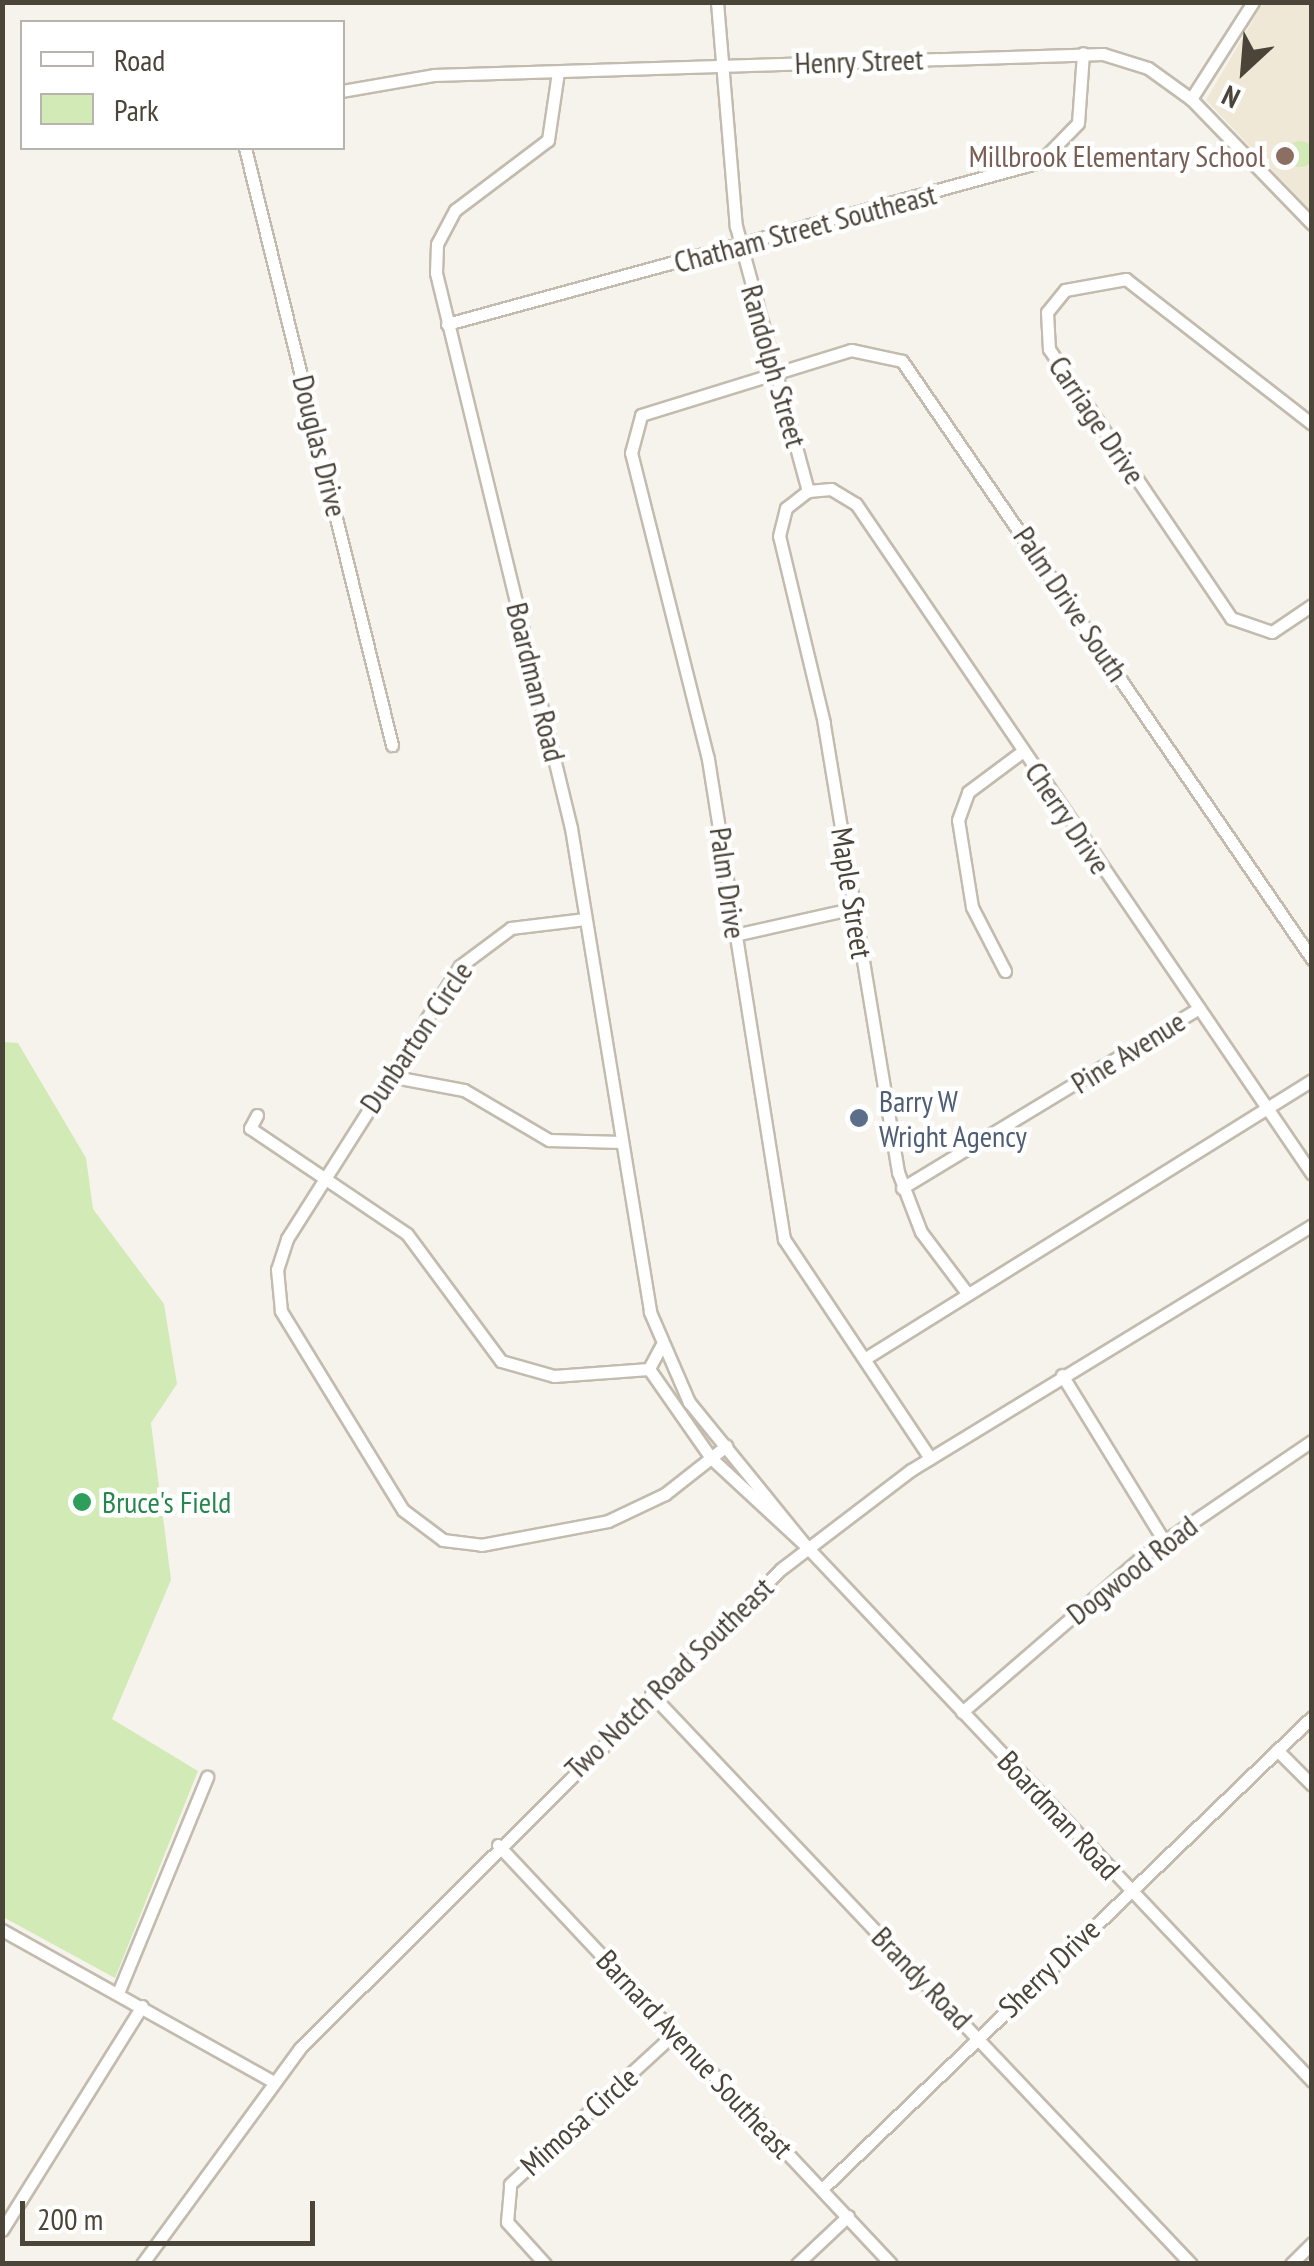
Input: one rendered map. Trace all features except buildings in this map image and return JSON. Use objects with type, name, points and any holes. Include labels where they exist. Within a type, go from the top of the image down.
[{"type":"street","name":"Randolph Street","points":[[717,2],[720,66],[741,246],[808,491]]},
{"type":"street","points":[[1191,99],[1253,2]]},
{"type":"street","name":"Henry Street","points":[[345,91],[434,75],[1083,54],[1138,62],[1191,99],[1312,224]]},
{"type":"street","name":"Chatham Street Southeast","points":[[446,324],[741,246],[1049,158],[1078,122],[1083,54]]},
{"type":"street","name":"Boardman Road","points":[[558,72],[559,111],[543,148],[462,204],[440,235],[446,324],[550,731],[661,1346],[726,1446],[802,1530],[807,1547]]},
{"type":"street","name":"Douglas Drive","points":[[245,150],[392,745]]},
{"type":"street","name":"Carriage Drive","points":[[1312,424],[1126,279],[1065,290],[1046,312],[1049,349],[1231,618],[1272,632],[1312,605]]},
{"type":"street","name":"Palm Drive South","points":[[775,372],[867,349],[916,374],[1312,959]]},
{"type":"street","name":"Palm Drive","points":[[775,372],[652,406],[630,442],[708,759],[787,1250],[869,1356],[930,1458]]},
{"type":"street","name":"Cherry Drive","points":[[808,491],[831,489],[856,504],[1312,1174]]},
{"type":"street","name":"Maple Street","points":[[808,491],[786,508],[779,536],[855,908],[902,1188],[931,1248],[967,1293]]},
{"type":"street","points":[[1004,972],[972,907],[958,820],[968,792],[1023,752]]},
{"type":"street","points":[[735,934],[855,908]]},
{"type":"street","name":"Dunbarton Circle","points":[[585,920],[532,922],[484,942],[388,1076],[283,1248],[278,1300],[416,1525],[473,1545],[593,1525],[651,1502],[726,1446]]},
{"type":"street","name":"Pine Avenue","points":[[902,1188],[1199,1008]]},
{"type":"street","points":[[388,1076],[464,1090],[548,1140],[622,1142]]},
{"type":"street","points":[[869,1356],[1312,1080]]},
{"type":"street","points":[[257,1115],[250,1128],[327,1174],[406,1234],[501,1361],[554,1376],[649,1370],[661,1346]]},
{"type":"street","name":"Two Notch Road Southeast","points":[[142,2264],[272,2081],[498,1845],[807,1547],[930,1458],[1312,1225]]},
{"type":"street","name":"Boardman Road","points":[[649,1370],[710,1458],[807,1547],[1312,2082]]},
{"type":"street","points":[[1062,1375],[1164,1541]]},
{"type":"street","name":"Dogwood Road","points":[[962,1712],[1164,1541],[1312,1441]]},
{"type":"street","name":"Brandy Road","points":[[651,1694],[1191,2264]]},
{"type":"street","name":"Sherry Drive","points":[[823,2188],[1312,1717]]},
{"type":"street","points":[[1278,1750],[1312,1786]]},
{"type":"street","points":[[118,1993],[208,1776]]},
{"type":"street","name":"Barnard Avenue Southeast","points":[[498,1845],[891,2264]]},
{"type":"street","points":[[2,1930],[272,2081]]},
{"type":"street","points":[[2,2230],[142,2006]]},
{"type":"street","name":"Mimosa Circle","points":[[546,2264],[506,2222],[510,2184],[675,2033]]},
{"type":"street","points":[[797,2264],[848,2216]]},
{"type":"street","points":[[1292,2264],[1312,2244]]},
{"type":"shaded area","name":"Millbrook Elementary School","points":[[1263,3],[1311,3],[1311,211],[1206,100]]},
{"type":"green space","points":[[1300,141],[1309,145],[1313,154],[1309,163],[1300,167],[1291,163],[1287,154],[1291,145]]},
{"type":"green space","name":"Bruce's Field","points":[[3,1042],[18,1043],[86,1158],[93,1209],[164,1304],[177,1384],[151,1423],[171,1580],[112,1719],[198,1771],[115,1978],[3,1917]]},
{"type":"place","name":"Millbrook Elementary School","points":[[1285,156]]},
{"type":"place","name":"Barry W Wright Agency","points":[[859,1118]]},
{"type":"place","name":"Bruce's Field","points":[[82,1502]]}]
